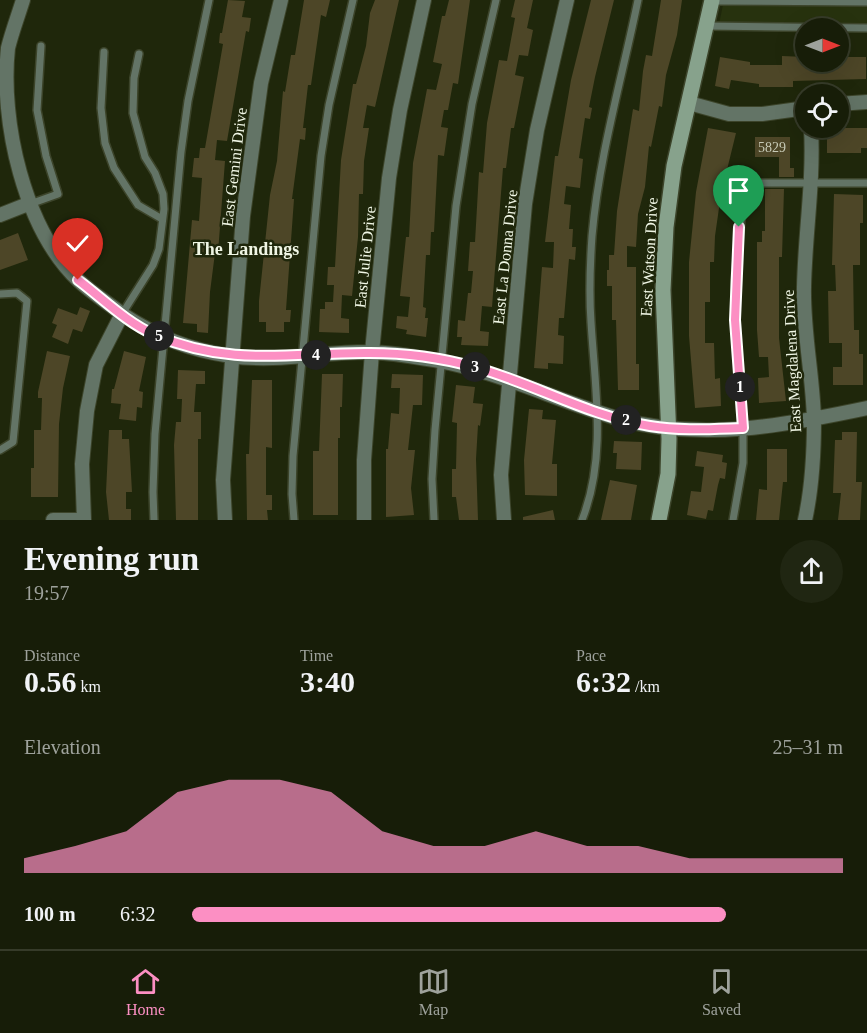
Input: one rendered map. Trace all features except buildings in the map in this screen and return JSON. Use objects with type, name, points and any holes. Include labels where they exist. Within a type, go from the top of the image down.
[{"type":"street","points":[[23,0],[8,50],[4,109],[12,158],[28,204],[46,239],[78,280],[122,314],[154,334],[191,347],[232,356],[302,356],[372,352],[442,361],[473,367],[597,411],[651,426],[669,428],[743,428],[814,419],[867,408]]},
{"type":"street","name":"East Gemini Drive","points":[[225,520],[223,480],[243,216],[261,83],[281,0]]},
{"type":"street","name":"East Julie Drive","points":[[364,520],[364,460],[389,178],[400,110],[424,0]]},
{"type":"street","name":"East La Donna Drive","points":[[504,520],[501,475],[525,204],[537,130],[567,0]]},
{"type":"street","name":"East Watson Drive","points":[[659,520],[668,474],[669,428],[663,290],[666,227],[674,166],[711,1]]},
{"type":"street","points":[[849,103],[867,102]]},
{"type":"street","points":[[689,104],[729,114],[762,114],[795,110]]},
{"type":"street","name":"East Magdalena Drive","points":[[805,520],[810,494],[814,419],[806,348],[804,289],[812,183],[811,138]]},
{"type":"street","points":[[0,215],[28,204]]},
{"type":"street","points":[[53,520],[84,520],[82,464],[87,411],[96,365],[122,314]]},
{"type":"lane","points":[[154,520],[155,434],[182,142],[209,0]]},
{"type":"lane","points":[[294,520],[293,456],[321,156],[329,105],[353,0]]},
{"type":"lane","points":[[434,520],[432,479],[463,149],[496,0]]},
{"type":"lane","points":[[582,520],[594,484],[598,455],[591,320],[592,234],[609,129],[638,0]]},
{"type":"lane","points":[[711,1],[867,2]]},
{"type":"lane","points":[[706,26],[867,28]]},
{"type":"lane","points":[[28,204],[58,194],[46,156],[37,110],[41,46]]},
{"type":"lane","points":[[105,52],[101,108],[105,144],[114,168],[138,205],[162,219]]},
{"type":"lane","points":[[122,314],[153,265],[159,249],[162,219],[163,194],[145,157],[133,113],[134,78],[139,54]]},
{"type":"lane","points":[[733,520],[743,463],[735,281],[744,191],[755,183],[867,183]]},
{"type":"lane","points":[[0,294],[17,293],[27,301],[13,442],[0,450]]},
{"type":"shaded area","points":[[724,0],[867,0],[867,23],[849,23],[849,18],[795,18],[795,23],[719,24]]},
{"type":"district","name":"The Landings","points":[[246,249]]},
{"type":"route","points":[[78,280],[122,314],[154,334],[191,347],[241,357],[266,358],[372,352],[422,358],[473,367],[620,419],[651,426],[689,429],[743,428],[735,320],[739,227]]}]
